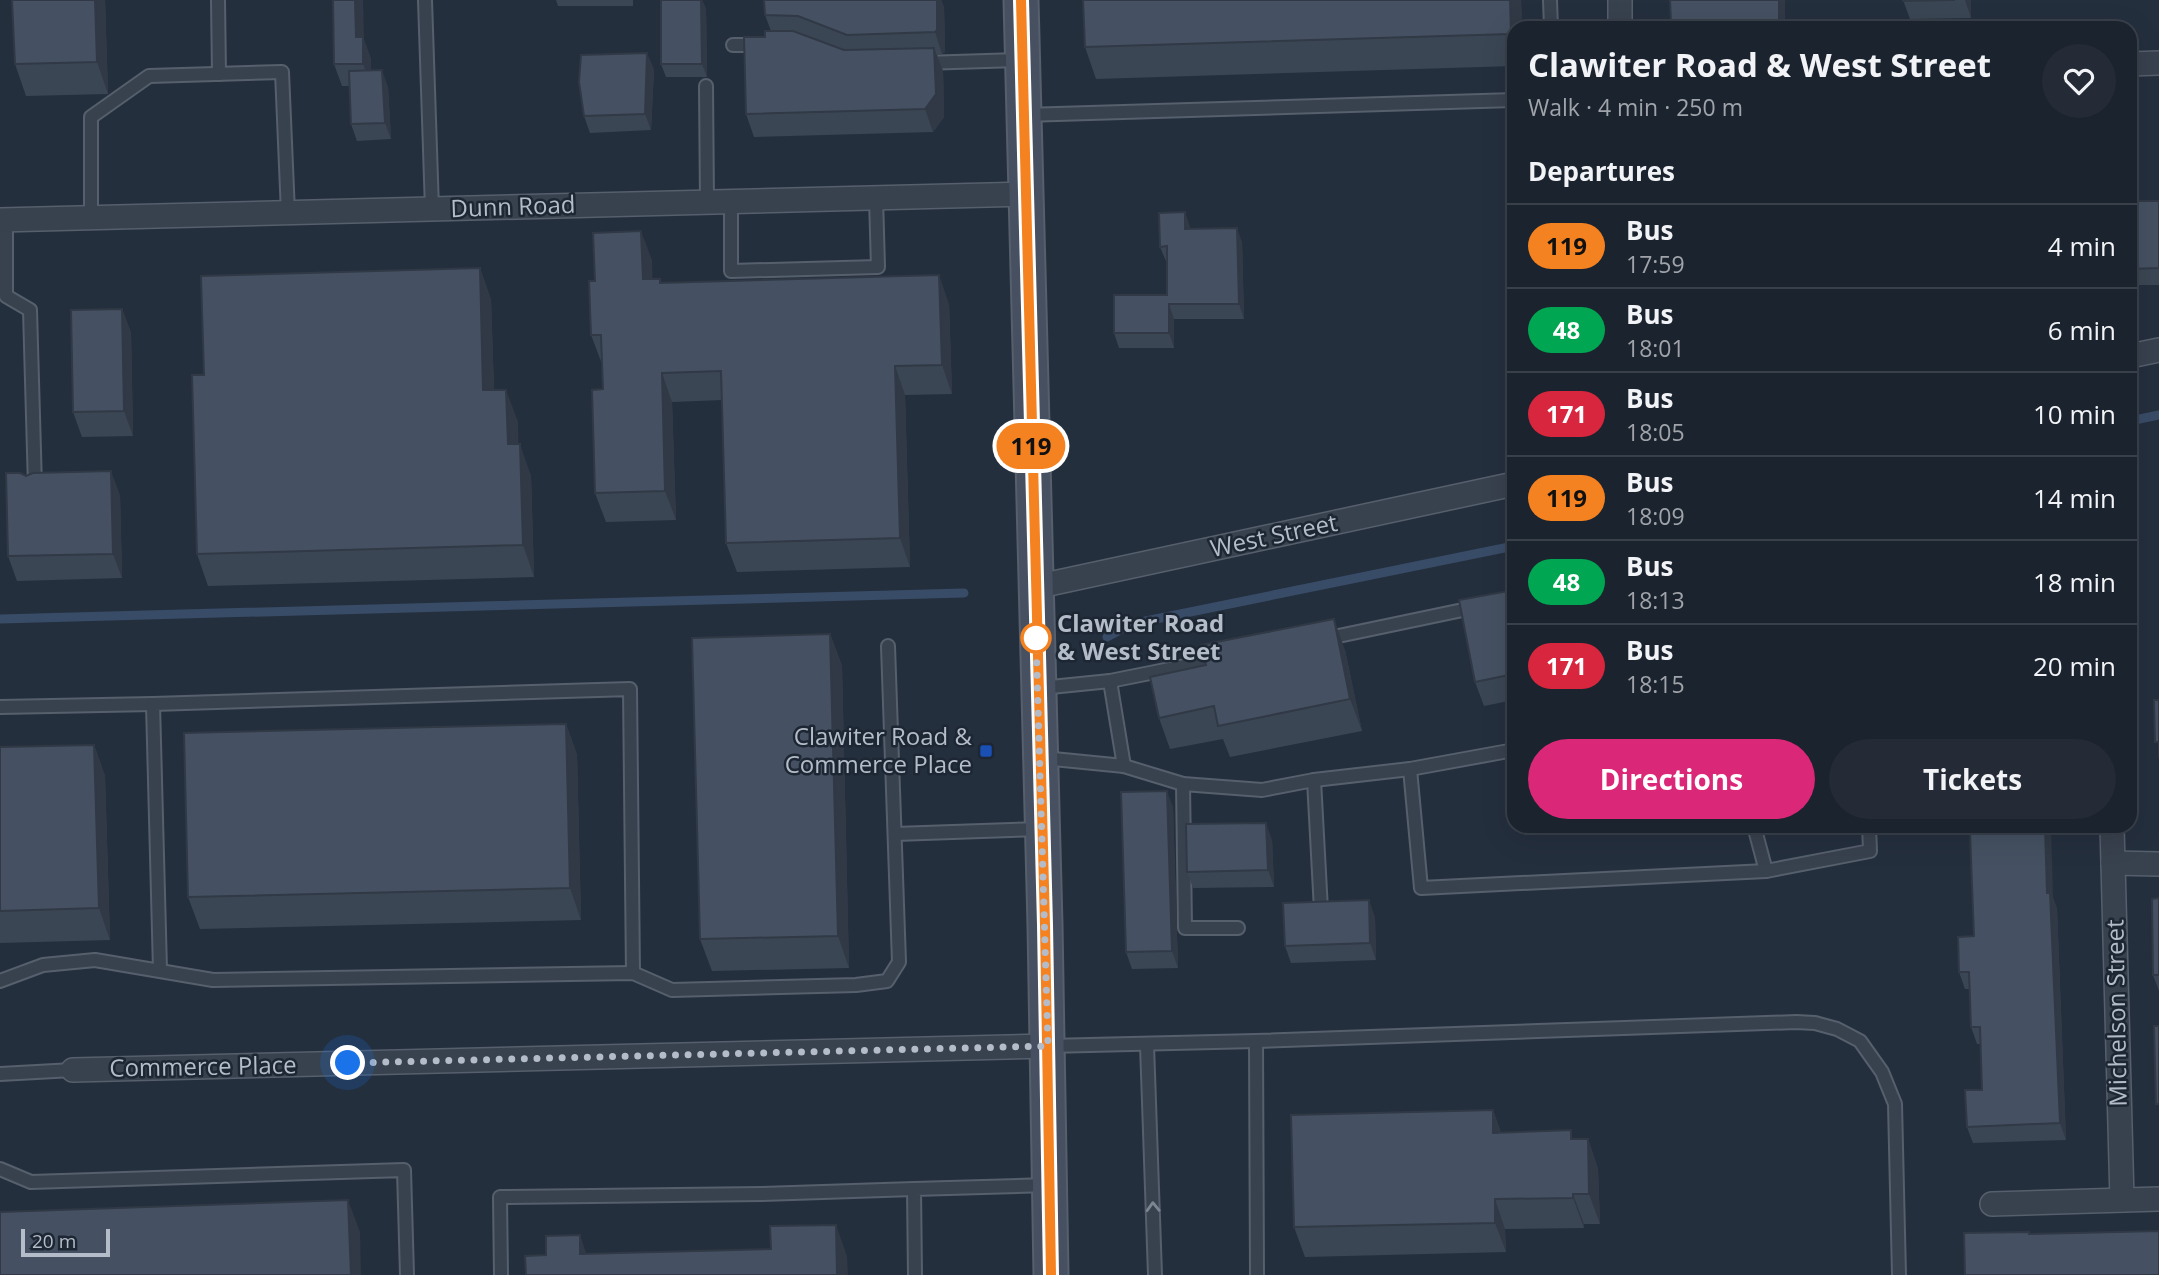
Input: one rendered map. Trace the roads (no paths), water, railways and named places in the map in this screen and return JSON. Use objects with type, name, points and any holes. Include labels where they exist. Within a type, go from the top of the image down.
[{"type":"main road","points":[[1021,0],[1048,1046],[1051,1275]]},
{"type":"street","points":[[1620,0],[1620,21]]},
{"type":"street","points":[[2137,64],[2159,63]]},
{"type":"street","name":"Dunn Road","points":[[3,220],[1026,194]]},
{"type":"street","points":[[2137,355],[2159,350]]},
{"type":"street","name":"West Street","points":[[1035,587],[1507,486]]},
{"type":"street","name":"Michelson Street","points":[[2112,833],[2122,1200]]},
{"type":"street","points":[[2113,863],[2159,864]]},
{"type":"street","name":"Commerce Place","points":[[73,1070],[1048,1046]]},
{"type":"street","points":[[1992,1204],[2159,1199]]},
{"type":"lane","points":[[218,0],[219,74]]},
{"type":"lane","points":[[425,0],[432,209]]},
{"type":"lane","points":[[1550,0],[1551,21]]},
{"type":"lane","points":[[733,45],[775,46]]},
{"type":"lane","points":[[915,63],[1022,60]]},
{"type":"lane","points":[[92,218],[91,117],[149,76],[282,72],[288,213]]},
{"type":"lane","points":[[706,86],[707,202]]},
{"type":"lane","points":[[1024,116],[1507,100]]},
{"type":"lane","points":[[731,201],[732,271],[878,267],[876,198]]},
{"type":"lane","points":[[3,220],[6,296],[30,310],[35,492]]},
{"type":"lane","points":[[1312,641],[1487,604]]},
{"type":"lane","points":[[0,981],[43,965],[95,960],[214,979],[633,973],[672,990],[856,985],[887,981],[899,962],[888,646]]},
{"type":"lane","points":[[1038,689],[1110,681],[1231,657]]},
{"type":"lane","points":[[1110,681],[1124,766]]},
{"type":"lane","points":[[0,707],[630,689],[633,973]]},
{"type":"lane","points":[[153,704],[160,970]]},
{"type":"lane","points":[[1040,758],[1124,766],[1183,784],[1262,790],[1314,780],[1410,769],[1507,751]]},
{"type":"lane","points":[[1410,769],[1421,888],[1766,871],[1870,851],[1869,833]]},
{"type":"lane","points":[[1314,780],[1321,910]]},
{"type":"lane","points":[[1183,784],[1185,928],[1238,928]]},
{"type":"lane","points":[[895,834],[1042,829]]},
{"type":"lane","points":[[1756,833],[1766,871]]},
{"type":"lane","points":[[1048,1046],[1815,1023],[1837,1029],[1860,1041],[1882,1072],[1895,1104],[1899,1275]]},
{"type":"lane","points":[[1256,1041],[1257,1275]]},
{"type":"lane","points":[[1147,1045],[1155,1275]]},
{"type":"lane","points":[[0,1073],[73,1070]]},
{"type":"lane","points":[[0,1169],[31,1182],[404,1170],[407,1275]]},
{"type":"lane","points":[[501,1275],[500,1197],[762,1194],[1049,1185]]},
{"type":"lane","points":[[914,1189],[915,1275]]},
{"type":"waterway","points":[[2137,420],[2159,415]]},
{"type":"waterway","points":[[1107,637],[1131,624],[1507,547]]},
{"type":"waterway","points":[[0,619],[964,593]]},
{"type":"place","name":"Clawiter Road & West Street","points":[[1036,638]]},
{"type":"place","name":"Clawiter Road & Commerce Place","points":[[986,751]]}]
